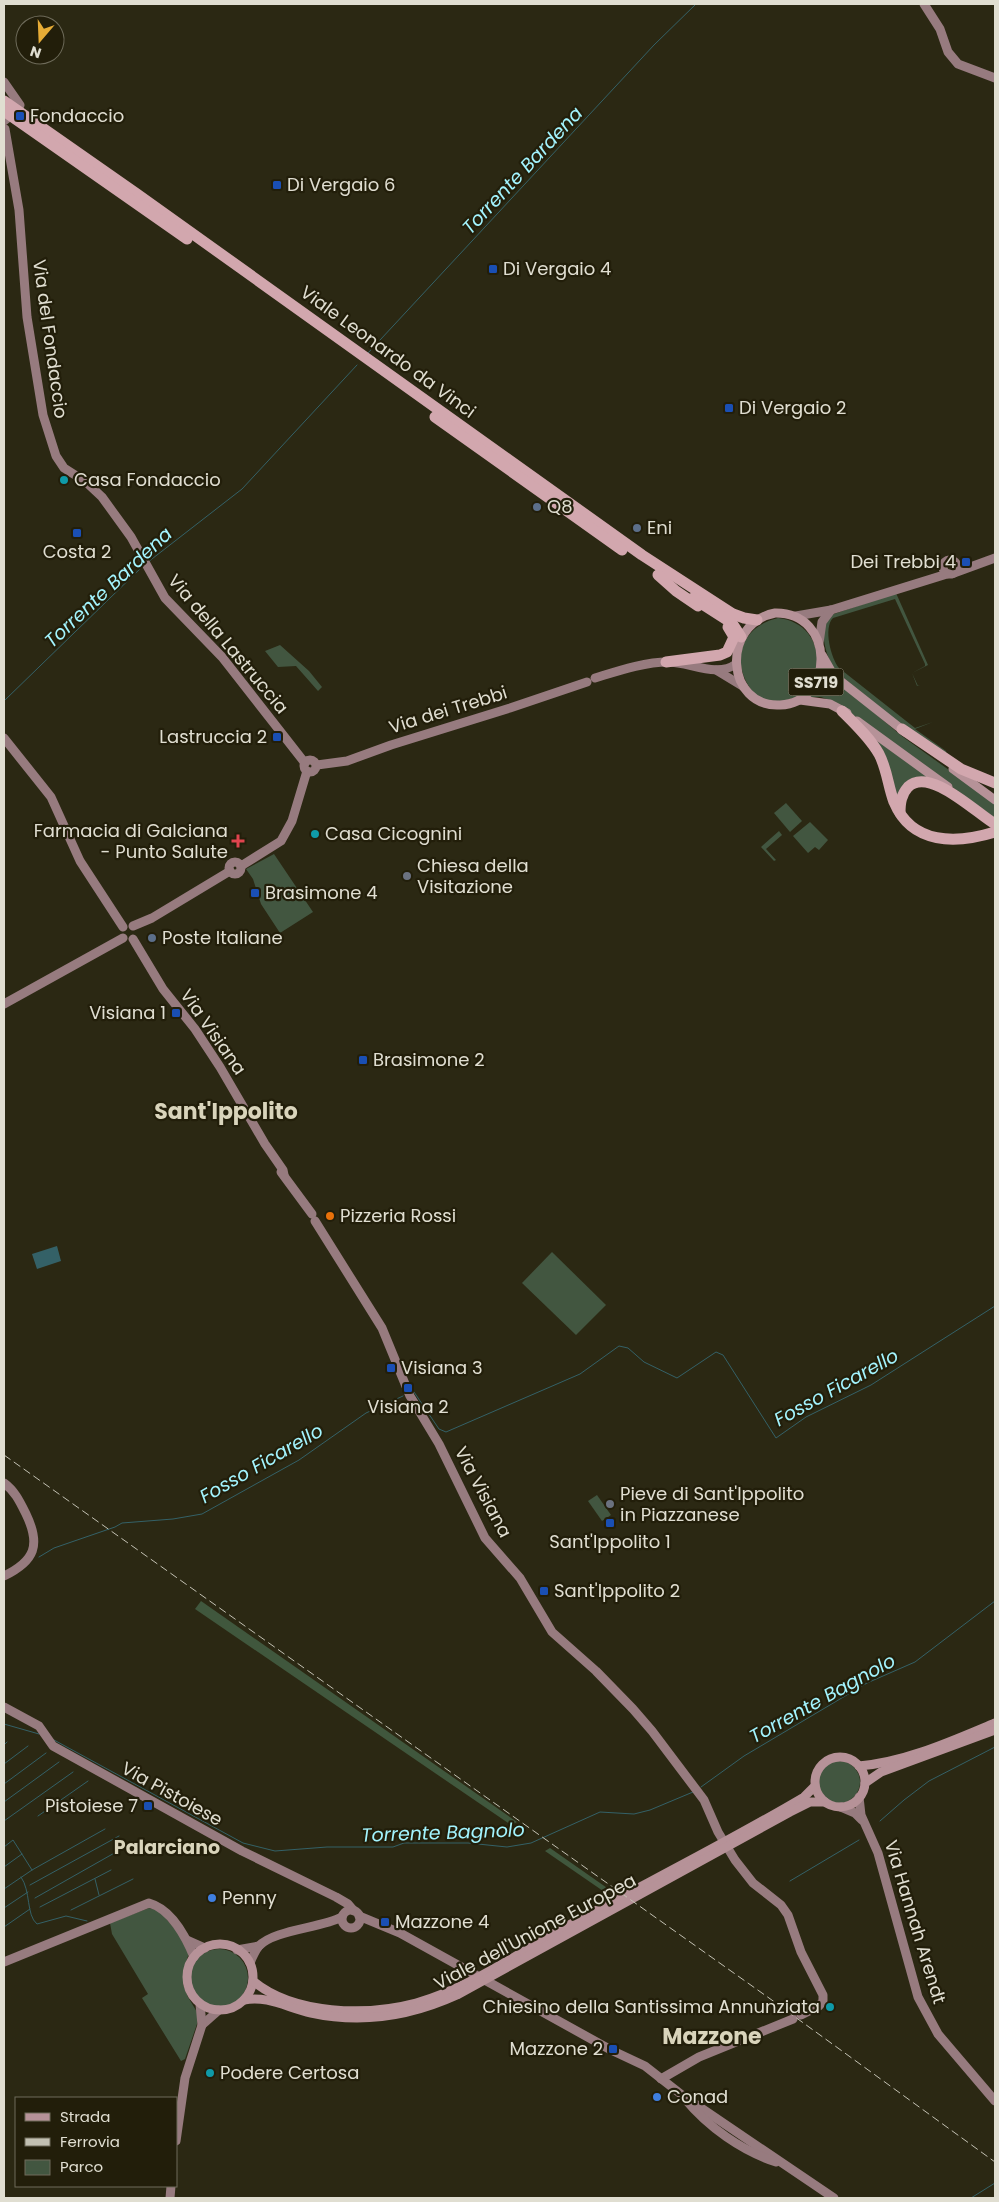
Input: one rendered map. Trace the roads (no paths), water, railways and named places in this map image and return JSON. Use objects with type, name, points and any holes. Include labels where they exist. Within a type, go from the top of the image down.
[{"type":"highway","name":"Viale Leonardo da Vinci","points":[[8,121],[212,256],[600,536],[732,623],[741,637]]},
{"type":"highway","name":"Viale Leonardo da Vinci","points":[[8,121],[138,194],[642,555],[737,616],[757,620]]},
{"type":"highway","points":[[658,575],[676,591],[727,626],[734,637],[731,648],[723,654],[666,662]]},
{"type":"highway","points":[[842,710],[863,732],[879,755],[893,799],[900,814],[912,828],[931,837],[959,839],[995,832]]},
{"type":"highway","points":[[902,730],[961,768],[995,783]]},
{"type":"highway","points":[[900,814],[900,802],[903,792],[910,785],[920,781],[930,782],[945,789],[995,823]]},
{"type":"main road","name":"Viale Leonardo da Vinci","points":[[757,620],[775,613],[796,616]]},
{"type":"main road","name":"SS719","points":[[796,616],[810,627],[831,671],[838,679],[995,800]]},
{"type":"main road","points":[[744,686],[736,664],[737,649],[741,637],[757,620]]},
{"type":"main road","name":"SS719","points":[[800,700],[817,680],[822,654]]},
{"type":"main road","name":"SS719","points":[[744,686],[757,699],[770,704],[788,704],[800,700],[824,702],[842,710],[995,823]]},
{"type":"main road","name":"Viale dell'Unione Europea","points":[[529,1951],[798,1800],[815,1786],[817,1772],[829,1759],[844,1757],[859,1766],[879,1765],[914,1754],[995,1723]]},
{"type":"main road","points":[[865,1783],[881,1772],[995,1730]]},
{"type":"main road","points":[[841,1807],[851,1804],[860,1797],[865,1783],[863,1772],[859,1766]]},
{"type":"main road","points":[[815,1786],[817,1793],[825,1802]]},
{"type":"main road","name":"Viale dell'Unione Europea","points":[[244,2000],[257,1998],[316,2014],[368,2014],[436,1996],[529,1951],[810,1802],[825,1802],[841,1807]]},
{"type":"main road","points":[[219,1945],[237,1950],[250,1963],[253,1981],[249,1993],[244,2000],[232,2008],[219,2010],[200,2004],[191,1993],[187,1979],[188,1970],[194,1957],[205,1948],[219,1945]]},
{"type":"main road","name":"Viale dell'Unione Europea","points":[[253,1981],[268,1993],[302,2004],[331,2010],[368,2014]]},
{"type":"street","points":[[924,4],[940,29],[948,52],[958,64],[995,78]]},
{"type":"street","points":[[4,82],[20,105],[8,121]]},
{"type":"street","name":"Via del Fondaccio","points":[[8,121],[19,210],[27,316],[46,432],[59,463],[97,491],[131,537],[141,555]]},
{"type":"street","name":"Via della Lastruccia","points":[[141,555],[168,602],[222,657],[306,767]]},
{"type":"street","points":[[796,616],[830,610],[936,578],[950,569],[974,566],[995,558]]},
{"type":"street","points":[[819,643],[822,622],[830,610]]},
{"type":"street","name":"Via dei Trebbi","points":[[306,767],[311,760],[317,765],[347,761],[391,744],[510,708],[620,670],[666,662],[684,663],[716,670]]},
{"type":"street","points":[[716,670],[728,670],[736,664]]},
{"type":"street","points":[[716,670],[744,686]]},
{"type":"street","points":[[4,738],[51,796],[80,861],[123,927],[121,931],[123,938]]},
{"type":"street","points":[[4,1004],[123,938],[129,940],[134,932],[152,918],[228,871],[234,874],[238,873],[242,864],[281,841],[292,822],[306,767]]},
{"type":"street","points":[[123,927],[129,925],[134,932]]},
{"type":"street","name":"Via Visiana","points":[[134,932],[164,989],[195,1029],[220,1067],[265,1144],[283,1170],[284,1175],[313,1217],[382,1328],[410,1396],[439,1444],[485,1538],[520,1578],[552,1632],[596,1671],[652,1731],[707,1805],[718,1832],[736,1860],[753,1883],[781,1905],[784,1910],[823,2001],[819,2006],[797,2017],[699,2057],[661,2079]]},
{"type":"street","points":[[4,1483],[20,1500],[34,1533],[33,1549],[26,1561],[21,1567],[4,1576]]},
{"type":"street","name":"Via Pistoiese","points":[[4,1707],[41,1728],[46,1739],[53,1746],[242,1851],[336,1897],[348,1904],[357,1917]]},
{"type":"street","points":[[860,1797],[859,1809],[863,1821]]},
{"type":"street","points":[[841,1807],[855,1813],[863,1821]]},
{"type":"street","name":"Via Hannah Arendt","points":[[863,1821],[878,1853],[915,1987],[924,2010],[942,2040],[995,2101]]},
{"type":"street","points":[[336,1897],[342,1906],[346,1926]]},
{"type":"street","points":[[4,1962],[149,1903],[163,1910],[187,1940],[194,1957]]},
{"type":"street","points":[[237,1950],[259,1946],[275,1936],[330,1923],[343,1916],[347,1911],[357,1917],[372,1921],[400,1933],[607,2048],[637,2062],[758,2151],[785,2165],[834,2198]]},
{"type":"street","points":[[330,1923],[353,1928],[357,1917]]},
{"type":"street","points":[[187,1940],[205,1948]]},
{"type":"street","points":[[250,1963],[259,1946]]},
{"type":"street","points":[[178,2125],[184,2078],[202,2025],[200,2004]]},
{"type":"street","points":[[202,2025],[219,2010]]},
{"type":"street","points":[[682,2095],[697,2114],[752,2153],[758,2151]]},
{"type":"street","points":[[697,2114],[701,2110],[707,2112]]},
{"type":"street","points":[[170,2198],[171,2187]]},
{"type":"water","points":[[57,1246],[61,1261],[37,1269],[32,1254]]},
{"type":"waterway","name":"Torrente Bardena","points":[[368,353],[654,45],[696,4]]},
{"type":"waterway","name":"Torrente Bardena","points":[[148,562],[242,489],[357,365]]},
{"type":"waterway","name":"Torrente Bardena","points":[[4,701],[143,566]]},
{"type":"waterway","name":"Fosso Ficarello","points":[[414,1392],[439,1429],[446,1432],[580,1374],[619,1346],[628,1348],[644,1362],[677,1378],[716,1352],[723,1355],[776,1438],[806,1417],[871,1385],[995,1306]]},
{"type":"waterway","name":"Fosso Ficarello","points":[[39,1557],[54,1548],[122,1523],[173,1519],[202,1514],[299,1460],[366,1413],[403,1396]]},
{"type":"waterway","name":"Torrente Bagnolo","points":[[701,1787],[744,1756],[867,1683],[915,1662],[995,1601]]},
{"type":"waterway","name":"Torrente Bagnolo","points":[[4,1724],[39,1734]]},
{"type":"waterway","name":"Torrente Bagnolo","points":[[54,1740],[243,1843],[275,1851],[327,1847],[393,1847],[404,1843],[468,1843],[507,1847],[531,1843],[600,1812],[634,1814],[650,1810],[693,1792]]},
{"type":"waterway","points":[[4,1745],[7,1742]]},
{"type":"waterway","points":[[4,1764],[28,1746]]},
{"type":"waterway","points":[[880,1821],[929,1781],[995,1747]]},
{"type":"waterway","points":[[4,1784],[46,1753]]},
{"type":"waterway","points":[[4,1802],[59,1762]]},
{"type":"waterway","points":[[4,1821],[73,1772]]},
{"type":"waterway","points":[[38,1816],[88,1781]]},
{"type":"waterway","points":[[4,1889],[32,1870],[105,1829]]},
{"type":"waterway","points":[[30,1885],[119,1836]]},
{"type":"waterway","points":[[4,1847],[13,1840],[32,1870]]},
{"type":"waterway","points":[[790,1881],[859,1840]]},
{"type":"waterway","points":[[35,1898],[125,1847]]},
{"type":"waterway","points":[[4,1867],[22,1854]]},
{"type":"waterway","points":[[40,1907],[111,1870]]},
{"type":"waterway","points":[[21,1877],[26,1889],[31,1915],[37,1924],[66,1916],[87,1921]]},
{"type":"waterway","points":[[95,1879],[99,1895]]},
{"type":"waterway","points":[[71,1910],[133,1879]]},
{"type":"waterway","points":[[4,1908],[28,1892]]},
{"type":"waterway","points":[[4,1927],[30,1909]]},
{"type":"waterway","points":[[971,2198],[995,2183]]},
{"type":"railway","points":[[4,1455],[769,1998],[995,2162]]},
{"type":"place","name":"Fondaccio","points":[[20,116]]},
{"type":"place","name":"Di Vergaio 6","points":[[277,185]]},
{"type":"place","name":"Di Vergaio 4","points":[[493,269]]},
{"type":"place","name":"Di Vergaio 2","points":[[729,408]]},
{"type":"place","name":"Casa Fondaccio","points":[[64,480]]},
{"type":"place","name":"Q8","points":[[537,507]]},
{"type":"place","name":"Eni","points":[[637,528]]},
{"type":"place","name":"Costa 2","points":[[77,533]]},
{"type":"place","name":"Dei Trebbi 4","points":[[966,562]]},
{"type":"place","name":"Lastruccia 2","points":[[277,737]]},
{"type":"place","name":"Casa Cicognini","points":[[315,834]]},
{"type":"place","name":"Farmacia di Galciana - Punto Salute","points":[[238,841]]},
{"type":"place","name":"Chiesa della Visitazione","points":[[407,876]]},
{"type":"place","name":"Brasimone 4","points":[[255,893]]},
{"type":"place","name":"Poste Italiane","points":[[152,938]]},
{"type":"place","name":"Visiana 1","points":[[176,1013]]},
{"type":"place","name":"Brasimone 2","points":[[363,1060]]},
{"type":"place","name":"Pizzeria Rossi","points":[[330,1216]]},
{"type":"place","name":"Visiana 3","points":[[391,1368]]},
{"type":"place","name":"Visiana 2","points":[[408,1388]]},
{"type":"place","name":"Pieve di Sant'Ippolito in Piazzanese","points":[[610,1504]]},
{"type":"place","name":"Sant'Ippolito 1","points":[[610,1523]]},
{"type":"place","name":"Sant'Ippolito 2","points":[[544,1591]]},
{"type":"place","name":"Pistoiese 7","points":[[148,1806]]},
{"type":"place","name":"Penny","points":[[212,1898]]},
{"type":"place","name":"Mazzone 4","points":[[385,1922]]},
{"type":"place","name":"Chiesino della Santissima Annunziata","points":[[830,2007]]},
{"type":"place","name":"Mazzone 2","points":[[613,2049]]},
{"type":"place","name":"Podere Certosa","points":[[210,2073]]},
{"type":"place","name":"Conad","points":[[657,2097]]},
{"type":"district","name":"Sant'Ippolito","points":[[226,1111]]},
{"type":"district","name":"Palarciano","points":[[167,1847]]},
{"type":"district","name":"Mazzone","points":[[712,2036]]}]
